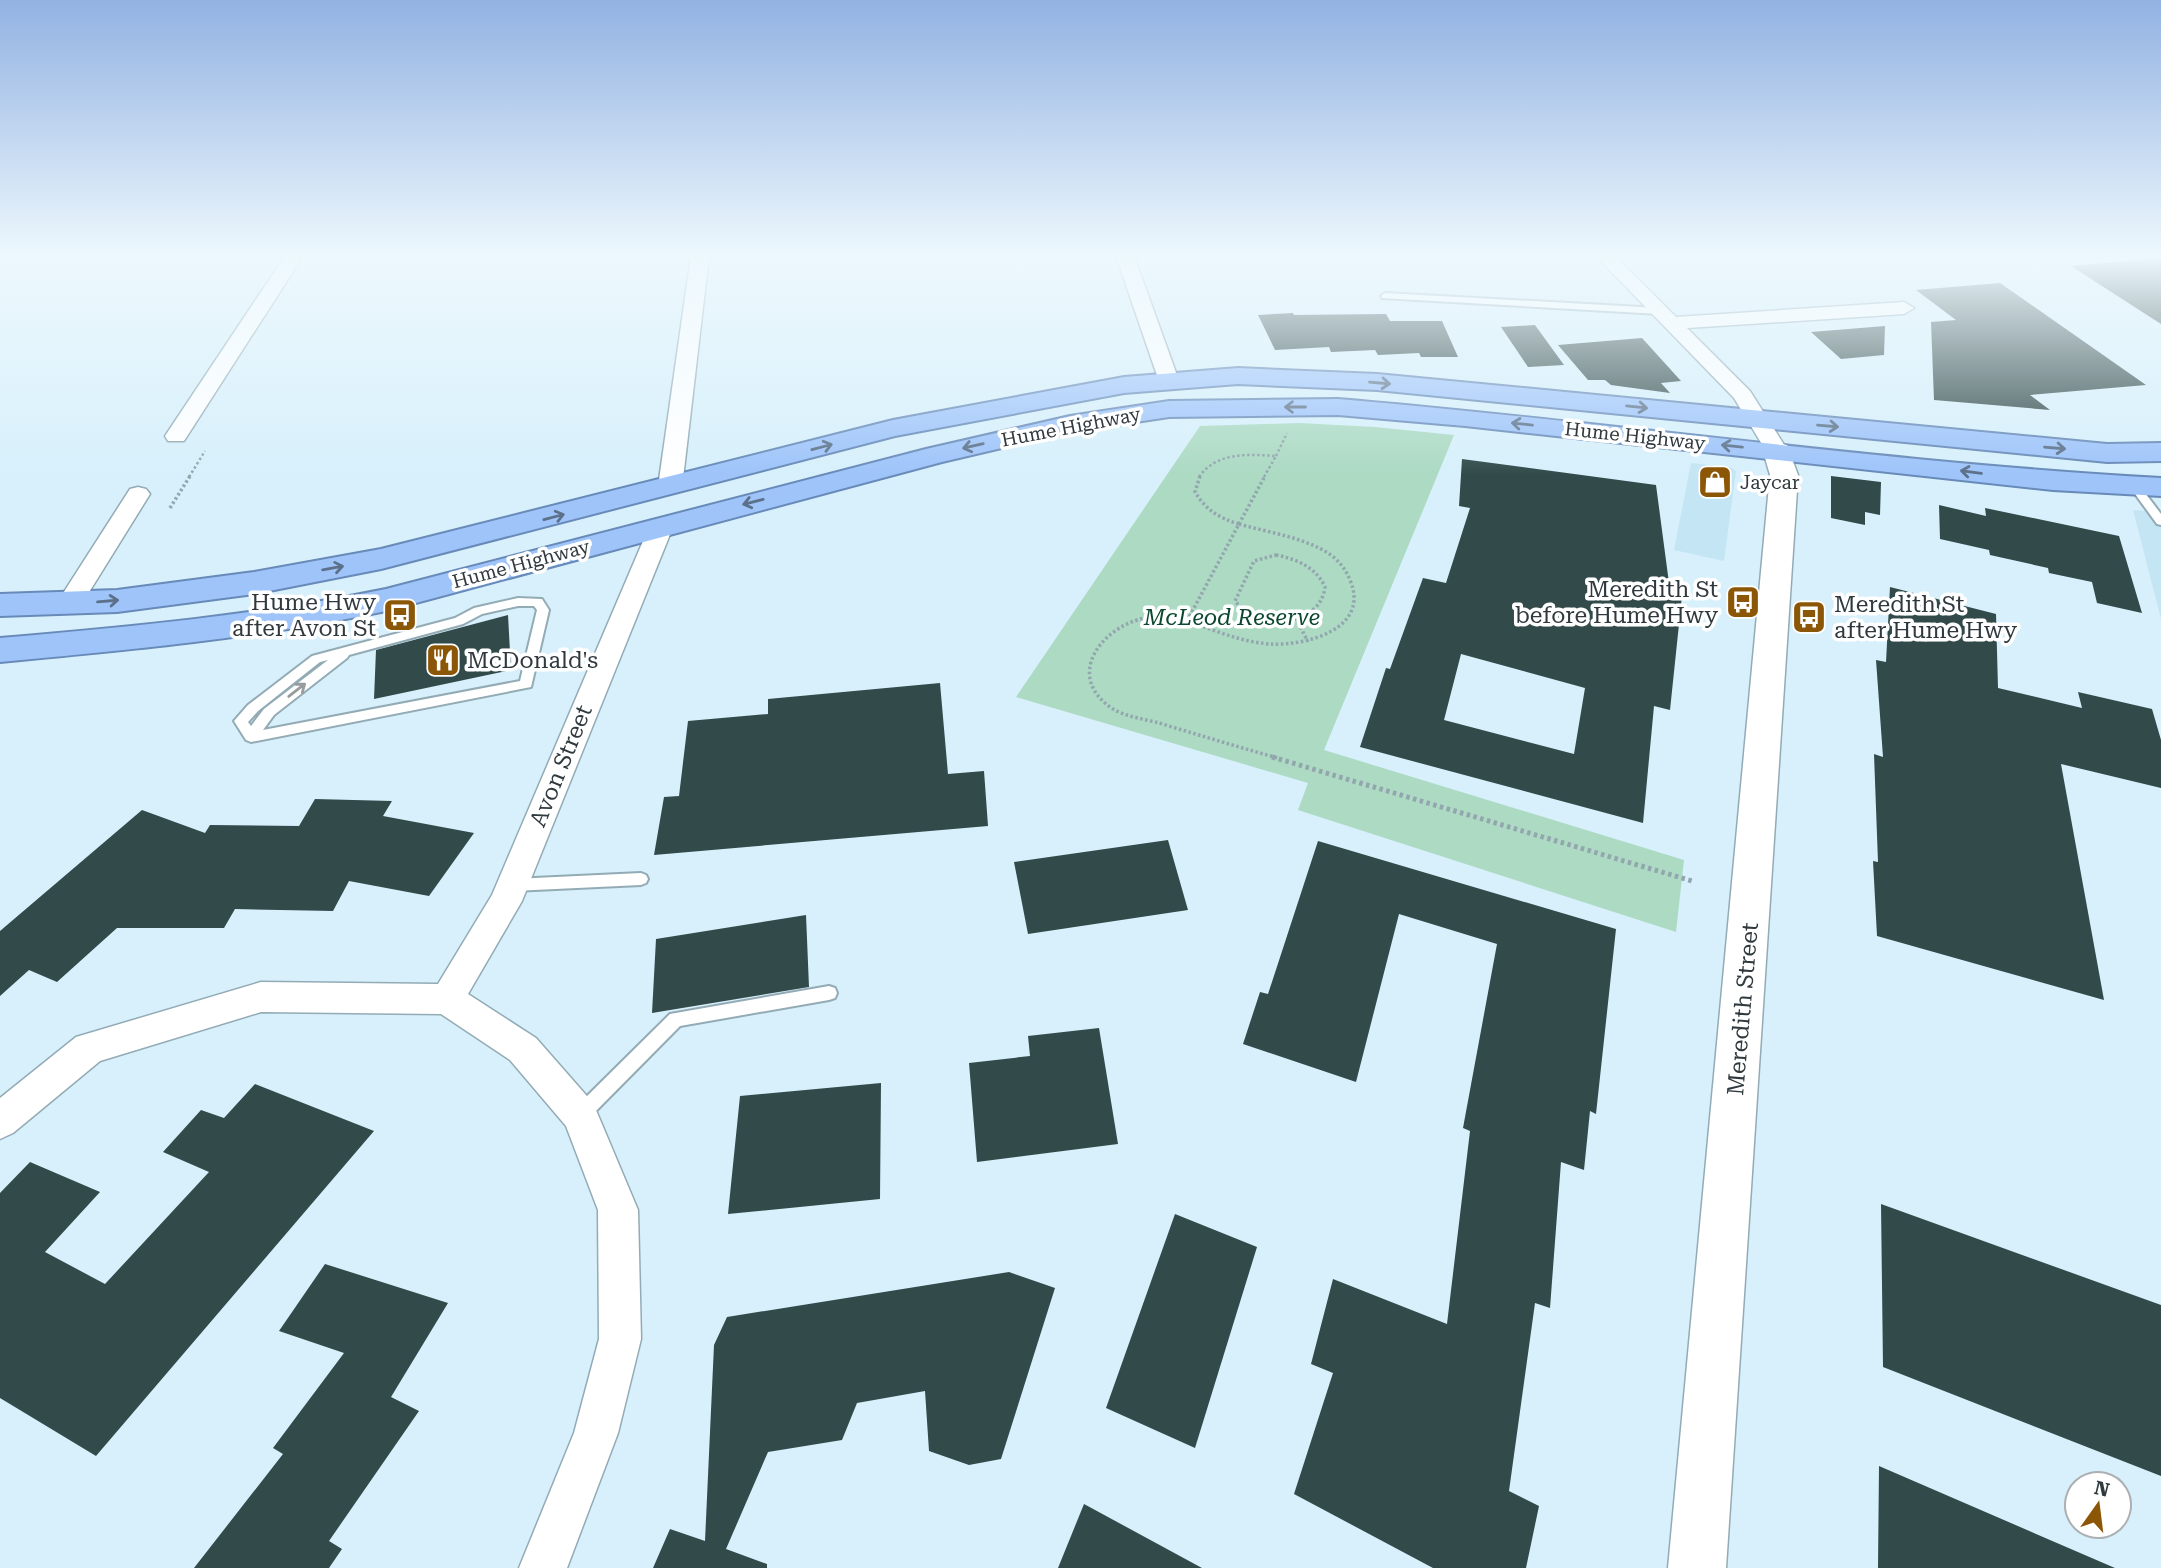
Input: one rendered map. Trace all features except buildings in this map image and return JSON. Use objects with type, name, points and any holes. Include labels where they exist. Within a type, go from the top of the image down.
[{"type":"highway","name":"Hume Highway","points":[[0,605],[69,604],[254,583],[381,559],[893,428],[1072,393],[1168,381],[1238,376],[1338,380],[2107,453],[2161,452]]},
{"type":"highway","name":"Hume Highway","points":[[0,650],[180,634],[333,611],[400,597],[1003,439],[1070,424],[1169,409],[1338,407],[2053,481],[2148,487]]},
{"type":"highway","points":[[2107,453],[2148,487]]},
{"type":"street","points":[[176,436],[246,329]]},
{"type":"street","points":[[670,487],[690,329]]},
{"type":"street","points":[[1150,329],[1168,381]]},
{"type":"street","points":[[1677,329],[1743,395],[1777,451]]},
{"type":"street","name":"Meredith Street","points":[[1698,1568],[1784,475],[1777,451]]},
{"type":"street","points":[[69,604],[138,494]]},
{"type":"street","name":"Avon Street","points":[[447,999],[506,901],[661,527]]},
{"type":"street","points":[[0,1121],[89,1048],[261,997],[447,999],[523,1049],[580,1115],[618,1210],[620,1339],[596,1433],[543,1568]]},
{"type":"lane","points":[[2148,487],[2161,522]]},
{"type":"lane","points":[[518,602],[538,602],[542,610],[526,684],[251,737],[269,712],[350,649],[459,621],[478,611],[518,602]]},
{"type":"lane","points":[[513,885],[641,879]]},
{"type":"lane","points":[[580,1115],[676,1019],[829,993]]},
{"type":"path","points":[[1187,621],[1288,432]]},
{"type":"path","points":[[170,508],[205,452]]},
{"type":"path","points":[[1276,456],[1234,455],[1218,459],[1204,468],[1196,482],[1195,492],[1213,515],[1298,540],[1326,552],[1346,568],[1352,578],[1355,594],[1346,619],[1338,628],[1308,642],[1278,645],[1250,642],[1187,621],[1157,616],[1125,624],[1102,641],[1089,670],[1092,686],[1102,700],[1115,710],[1692,881]]},
{"type":"path","points":[[1276,555],[1290,556],[1313,569],[1324,581],[1322,600],[1311,611],[1296,618],[1279,621],[1249,617],[1235,601],[1254,561],[1276,555]]},
{"type":"path","points":[[1296,618],[1308,642]]},
{"type":"shaded area","points":[[1691,463],[1730,467],[1736,471],[1724,561],[1674,550]]},
{"type":"shaded area","points":[[2133,510],[2161,512],[2161,619]]},
{"type":"green space","name":"McLeod Reserve","points":[[1300,423],[1454,435],[1324,750],[1684,860],[1676,932],[1298,810],[1308,783],[1016,697],[1200,426]]},
{"type":"place","name":"Jaycar","points":[[1715,482]]},
{"type":"place","name":"Meredith St before Hume Hwy","points":[[1743,602]]},
{"type":"place","name":"Hume Hwy after Avon St","points":[[400,615]]},
{"type":"place","name":"Meredith St after Hume Hwy","points":[[1809,617]]},
{"type":"place","name":"McDonald's","points":[[443,660]]}]
